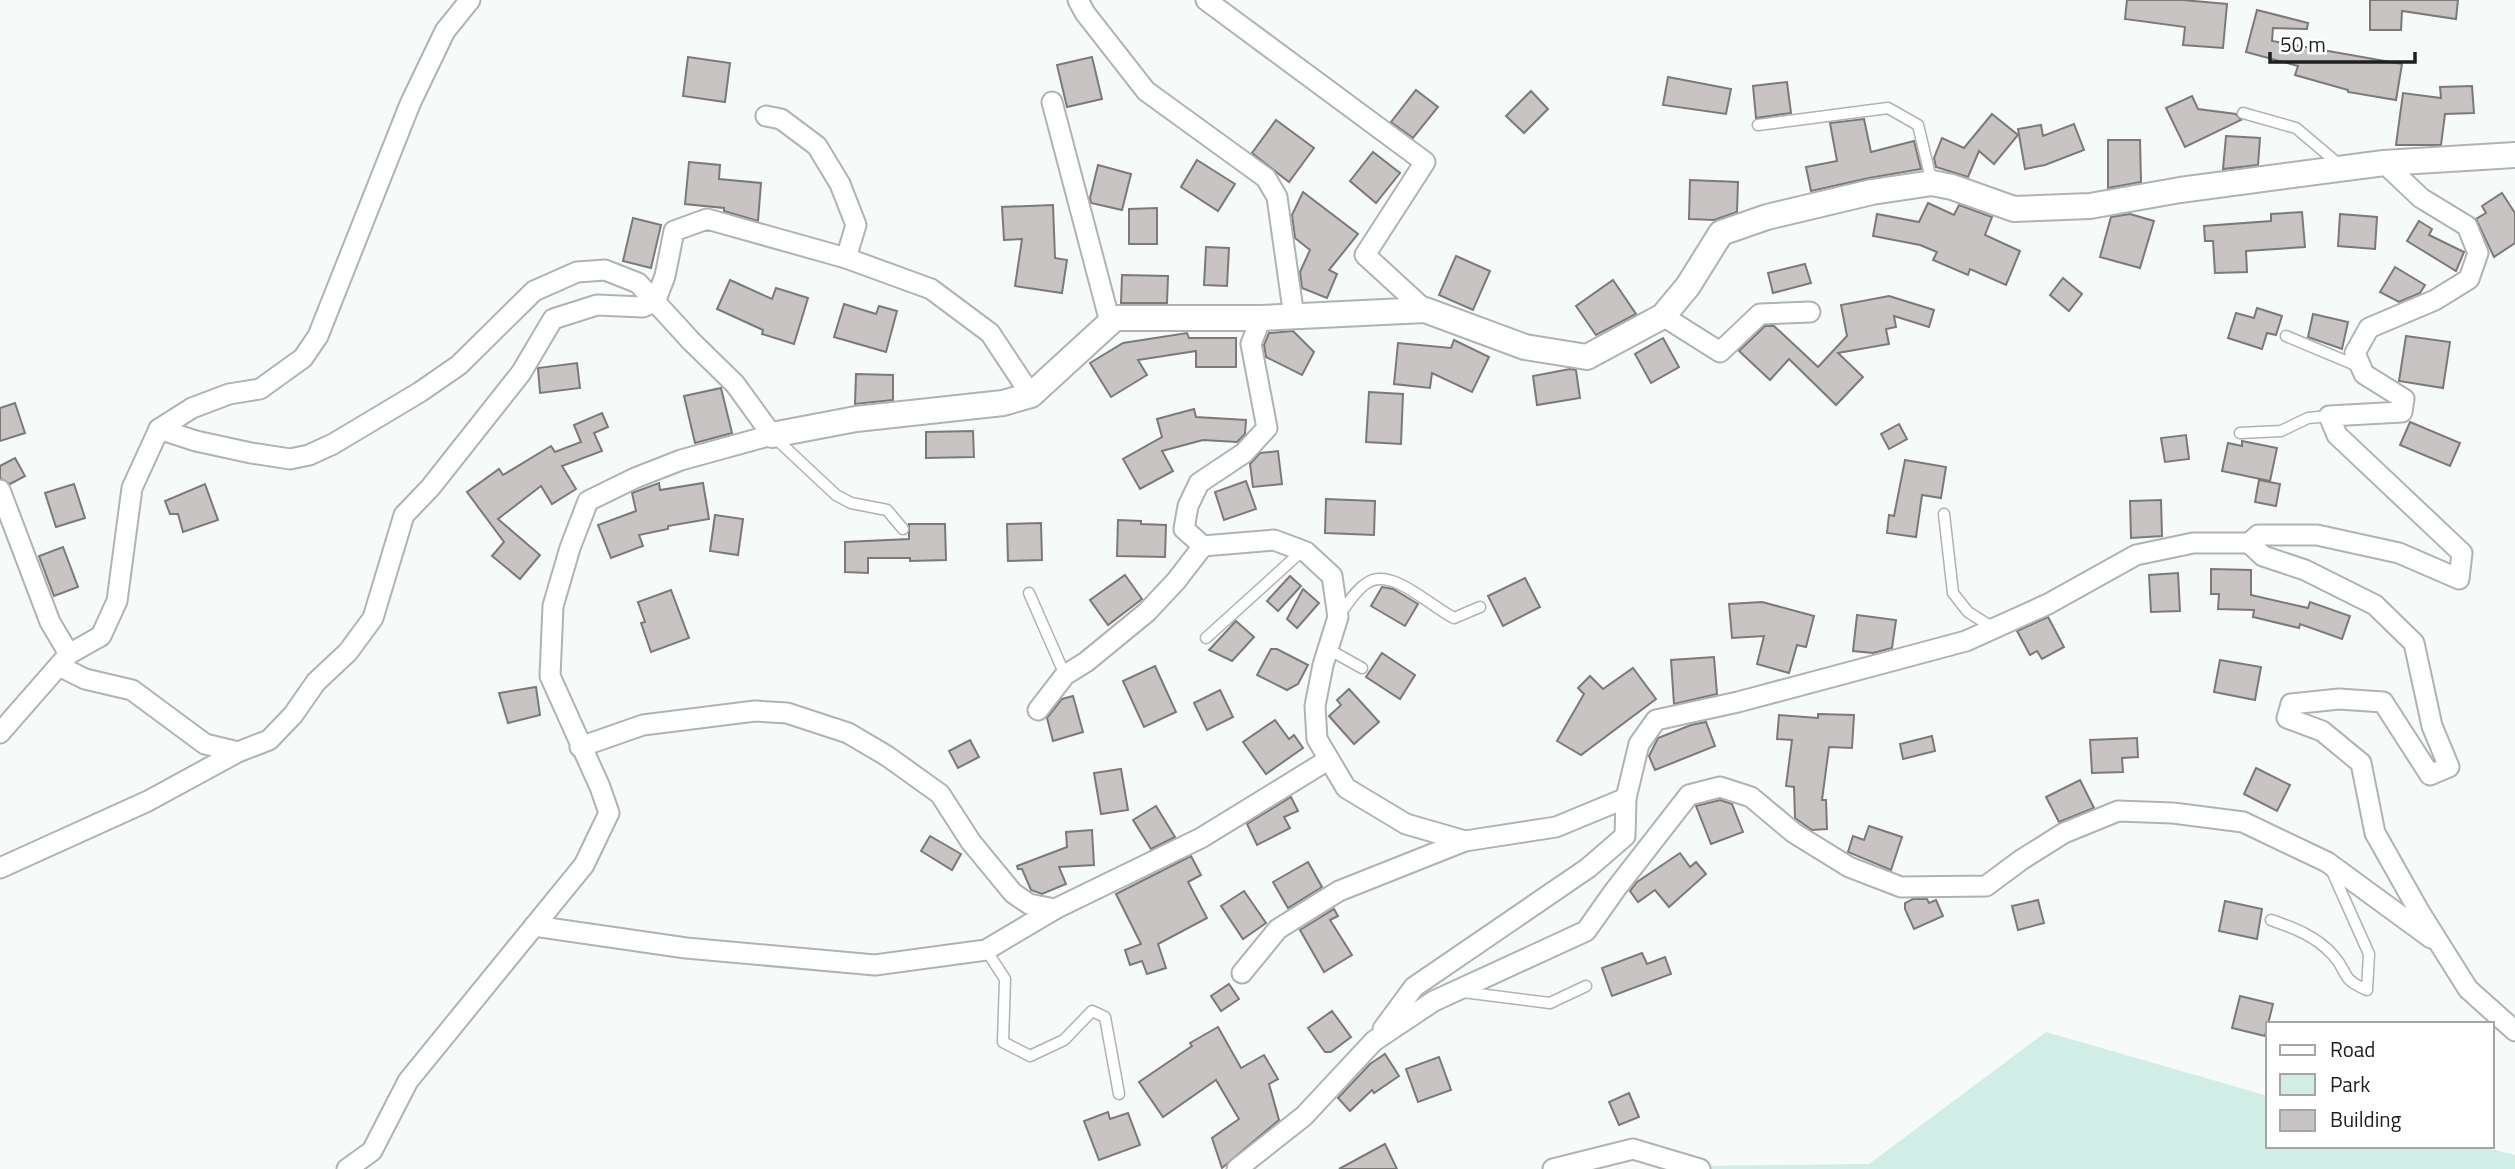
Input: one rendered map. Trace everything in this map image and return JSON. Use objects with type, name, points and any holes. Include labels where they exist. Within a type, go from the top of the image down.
[{"type":"street","points":[[0,733],[64,660],[101,636],[117,601],[132,488],[159,429],[192,408],[229,394],[260,389],[303,358],[318,336],[410,104],[445,31],[470,0]]},
{"type":"street","points":[[1078,0],[1085,13],[1146,91],[1266,178],[1277,197],[1294,317]]},
{"type":"street","points":[[1206,0],[1425,162],[1365,255],[1425,310],[1525,347],[1587,357],[1663,316],[1688,286],[1721,233],[1767,217],[1872,192],[1931,183],[1952,187],[2014,209],[2090,206],[2180,190],[2384,163],[2515,155]]},
{"type":"street","points":[[1052,102],[1110,322]]},
{"type":"street","points":[[766,116],[781,119],[817,146],[840,184],[856,226],[846,258]]},
{"type":"street","points":[[2249,544],[2258,536],[2317,535],[2399,553],[2459,579],[2462,553],[2337,435],[2329,416],[2402,412],[2403,399],[2364,374],[2355,353],[2369,328],[2435,300],[2469,279],[2478,253],[2467,226],[2421,198],[2384,163]]},
{"type":"street","points":[[0,868],[148,801],[237,752],[269,740],[293,715],[316,682],[348,652],[373,618],[404,515],[430,488],[521,373],[554,319],[597,305],[643,307],[655,302],[665,276],[674,230],[707,219],[846,258],[931,289],[990,332],[1031,395]]},
{"type":"street","points":[[159,429],[196,441],[251,453],[290,459],[309,455],[333,444],[420,392],[459,365],[534,291],[577,272],[605,270],[638,283],[735,384],[772,435]]},
{"type":"street","points":[[347,1169],[372,1151],[408,1081],[583,865],[609,813],[550,676],[553,606],[570,548],[588,501],[681,460],[772,435],[856,419],[1003,403],[1031,395],[1115,318],[1261,318],[1425,310]]},
{"type":"street","points":[[1663,316],[1720,352],[1760,314],[1810,312]]},
{"type":"street","points":[[1261,318],[1251,344],[1267,428],[1244,453],[1199,483],[1188,506],[1184,529],[1203,546],[1274,540],[1302,551],[1332,576],[1338,617],[1315,706],[1317,739],[1346,788],[1406,824],[1465,841]]},
{"type":"street","points":[[0,490],[64,660],[85,679],[132,690],[205,744],[237,752]]},
{"type":"street","points":[[1237,1169],[1304,1116],[1374,1041],[1414,987],[1588,867],[1625,836],[1626,798],[1639,744],[1656,720],[1738,702],[1966,641],[2048,604],[2136,555],[2193,543],[2249,544],[2263,556],[2305,570],[2375,605],[2414,643],[2432,726],[2449,767],[2430,775],[2382,702],[2339,699],[2291,704],[2287,718],[2322,731],[2361,763],[2375,833],[2468,989],[2515,1031]]},
{"type":"street","points":[[1038,710],[1065,675],[1086,662],[1147,612],[1203,546]]},
{"type":"street","points":[[580,747],[643,725],[755,710],[787,713],[848,733],[887,756],[940,794],[971,842],[1013,893],[1029,904],[1055,909]]},
{"type":"street","points":[[534,926],[686,948],[875,965],[986,950],[1055,909],[1200,838],[1328,760]]},
{"type":"street","points":[[1374,1041],[1434,1001],[1586,931],[1689,795],[1720,787],[1751,797],[1794,833],[1849,867],[1901,887],[1986,886],[2064,832],[2118,811],[2173,813],[2243,822],[2328,862],[2440,945]]},
{"type":"street","points":[[1242,973],[1278,929],[1339,891],[1465,841],[1556,827],[1626,798]]},
{"type":"street","points":[[1553,1169],[1633,1149],[1700,1169]]},
{"type":"lane","points":[[1758,125],[1888,108],[1918,125],[1931,183]]},
{"type":"lane","points":[[2243,113],[2296,128],[2344,168]]},
{"type":"lane","points":[[2286,336],[2361,368]]},
{"type":"lane","points":[[2240,433],[2281,431],[2308,418],[2329,416]]},
{"type":"lane","points":[[772,435],[836,495],[851,503],[887,510],[903,529]]},
{"type":"lane","points":[[1944,513],[1953,593],[1968,612],[1996,629]]},
{"type":"lane","points":[[1206,638],[1302,551]]},
{"type":"lane","points":[[1338,617],[1364,584],[1374,578],[1398,582],[1454,618],[1480,607]]},
{"type":"lane","points":[[1029,593],[1065,675]]},
{"type":"lane","points":[[1328,649],[1362,668]]},
{"type":"lane","points":[[2271,920],[2305,932],[2334,956],[2349,982],[2367,990],[2370,954],[2328,862]]},
{"type":"lane","points":[[986,950],[1006,979],[1003,1042],[1030,1056],[1064,1040],[1092,1012],[1105,1017],[1119,1094]]},
{"type":"lane","points":[[1456,991],[1550,1003],[1586,986]]},
{"type":"green space","points":[[2046,1032],[2266,1095],[2266,1148],[2487,1148],[2515,1155],[2515,1169],[1686,1169],[1691,1166],[1869,1164]]},
{"type":"building","points":[[2127,0],[2183,0],[2227,4],[2223,48],[2183,45],[2185,27],[2125,19]]},
{"type":"building","points":[[2370,0],[2458,0],[2456,19],[2402,11],[2401,30],[2370,30]]},
{"type":"building","points":[[2257,10],[2308,23],[2307,29],[2273,28],[2272,41],[2402,64],[2396,100],[2348,92],[2295,75],[2298,66],[2246,52]]},
{"type":"building","points":[[688,57],[730,63],[725,102],[683,96]]},
{"type":"building","points":[[1092,57],[1102,99],[1067,107],[1057,65]]},
{"type":"building","points":[[1668,77],[1731,89],[1726,114],[1663,105]]},
{"type":"building","points":[[1787,82],[1791,113],[1756,118],[1753,86]]},
{"type":"building","points":[[2472,86],[2474,113],[2445,114],[2441,145],[2396,145],[2403,93],[2441,98],[2440,87]]},
{"type":"building","points":[[1416,90],[1438,107],[1413,138],[1391,122]]},
{"type":"building","points":[[1531,91],[1548,109],[1524,133],[1506,116]]},
{"type":"building","points":[[2192,96],[2198,109],[2236,114],[2241,120],[2185,147],[2166,108]]},
{"type":"building","points":[[1992,114],[2018,135],[1994,164],[1979,151],[1968,177],[1936,167],[1934,158],[1942,138],[1964,148]]},
{"type":"building","points":[[1864,119],[1871,152],[1914,141],[1921,169],[1811,191],[1806,167],[1837,161],[1830,123]]},
{"type":"building","points":[[1276,120],[1314,148],[1289,182],[1252,153]]},
{"type":"building","points":[[2074,124],[2084,150],[2045,165],[2025,169],[2018,129],[2041,125],[2043,136]]},
{"type":"building","points":[[2226,136],[2260,138],[2258,165],[2223,169]]},
{"type":"building","points":[[2108,140],[2140,140],[2141,182],[2108,188]]},
{"type":"building","points":[[1373,152],[1400,173],[1376,203],[1350,181]]},
{"type":"building","points":[[1197,160],[1235,184],[1218,211],[1181,187]]},
{"type":"building","points":[[689,162],[720,165],[719,179],[761,183],[758,221],[724,211],[724,208],[685,204]]},
{"type":"building","points":[[1098,165],[1131,174],[1122,210],[1091,203]]},
{"type":"building","points":[[1690,180],[1738,182],[1737,212],[1714,220],[1689,219]]},
{"type":"building","points":[[1303,192],[1358,234],[1329,270],[1337,274],[1327,298],[1302,288],[1300,272],[1310,250],[1295,238],[1292,215]]},
{"type":"building","points":[[2502,193],[2515,213],[2515,243],[2494,257],[2476,219],[2486,213],[2482,206]]},
{"type":"building","points":[[1928,203],[1954,215],[1959,205],[1992,217],[1985,235],[2020,251],[2006,285],[1970,269],[1968,275],[1933,260],[1937,252],[1920,245],[1873,236],[1877,214],[1919,222]]},
{"type":"building","points":[[1053,205],[1055,258],[1067,260],[1062,293],[1015,286],[1022,239],[1004,240],[1002,207]]},
{"type":"building","points":[[1157,208],[1157,244],[1129,244],[1129,209]]},
{"type":"building","points":[[2302,212],[2305,247],[2246,251],[2247,272],[2215,273],[2213,241],[2205,241],[2204,226],[2271,221],[2271,214]]},
{"type":"building","points":[[2130,214],[2154,221],[2140,268],[2100,257],[2111,217]]},
{"type":"building","points":[[2340,214],[2377,217],[2375,249],[2338,246]]},
{"type":"building","points":[[633,218],[661,225],[651,268],[623,261]]},
{"type":"building","points":[[2419,221],[2432,229],[2429,235],[2464,252],[2456,271],[2407,241]]},
{"type":"building","points":[[1206,247],[1229,248],[1227,286],[1204,285]]},
{"type":"building","points":[[1456,256],[1490,271],[1473,310],[1439,295]]},
{"type":"building","points":[[1805,264],[1811,283],[1773,293],[1768,273]]},
{"type":"building","points":[[2395,267],[2425,285],[2420,293],[2399,302],[2380,292]]},
{"type":"building","points":[[1122,275],[1168,276],[1167,303],[1121,303]]},
{"type":"building","points":[[2063,278],[2082,294],[2069,311],[2050,295]]},
{"type":"building","points":[[730,280],[772,299],[776,288],[808,298],[794,344],[762,334],[763,330],[717,309]]},
{"type":"building","points":[[1613,280],[1636,314],[1596,335],[1576,306]]},
{"type":"building","points":[[1889,296],[1934,310],[1929,327],[1894,316],[1896,327],[1886,329],[1889,344],[1838,353],[1863,377],[1836,405],[1789,359],[1770,380],[1739,351],[1765,326],[1774,326],[1818,367],[1847,336],[1841,305]]},
{"type":"building","points":[[844,304],[876,314],[879,306],[897,311],[886,352],[834,337]]},
{"type":"building","points":[[2257,308],[2282,316],[2276,335],[2267,333],[2262,349],[2228,338],[2236,313],[2254,318]]},
{"type":"building","points":[[2313,314],[2348,322],[2342,349],[2308,337]]},
{"type":"building","points":[[1293,331],[1314,352],[1302,375],[1266,357],[1264,345],[1269,333]]},
{"type":"building","points":[[1187,333],[1189,338],[1236,338],[1236,367],[1196,367],[1196,351],[1138,360],[1147,375],[1111,397],[1090,363],[1123,343]]},
{"type":"building","points":[[2406,336],[2450,342],[2443,388],[2399,381]]},
{"type":"building","points":[[1663,338],[1679,367],[1651,383],[1635,354]]},
{"type":"building","points":[[1454,340],[1489,357],[1472,392],[1432,373],[1430,388],[1394,384],[1398,343],[1451,348]]},
{"type":"building","points":[[577,363],[580,388],[540,393],[538,368]]},
{"type":"building","points":[[1576,370],[1580,398],[1537,405],[1533,376]]},
{"type":"building","points":[[856,374],[893,375],[893,400],[855,404]]},
{"type":"building","points":[[721,388],[732,433],[695,443],[684,396]]},
{"type":"building","points":[[1369,392],[1403,394],[1401,444],[1366,442]]},
{"type":"building","points":[[15,403],[25,433],[0,441],[0,408]]},
{"type":"building","points":[[1194,409],[1196,417],[1246,420],[1245,434],[1237,442],[1203,440],[1162,451],[1173,471],[1140,489],[1123,459],[1162,437],[1157,419]]},
{"type":"building","points":[[602,413],[608,427],[594,433],[602,451],[562,466],[576,489],[552,504],[541,486],[498,519],[540,555],[520,579],[492,556],[504,542],[467,492],[499,469],[503,475],[551,446],[555,452],[581,442],[574,425]]},
{"type":"building","points":[[2410,422],[2460,443],[2450,466],[2400,445]]},
{"type":"building","points":[[1899,424],[1907,439],[1889,449],[1881,434]]},
{"type":"building","points":[[973,431],[974,457],[926,458],[926,432]]},
{"type":"building","points":[[2186,435],[2189,459],[2165,462],[2161,438]]},
{"type":"building","points":[[2242,441],[2277,448],[2270,481],[2222,471],[2228,443],[2242,446]]},
{"type":"building","points":[[1278,451],[1282,484],[1253,487],[1250,464],[1260,453]]},
{"type":"building","points":[[15,458],[25,476],[10,484],[0,478],[0,466]]},
{"type":"building","points":[[1905,460],[1946,467],[1941,498],[1922,495],[1916,537],[1887,533],[1889,515],[1894,516]]},
{"type":"building","points":[[2259,480],[2280,484],[2276,506],[2255,502]]},
{"type":"building","points":[[1246,481],[1256,509],[1224,520],[1215,492]]},
{"type":"building","points":[[659,483],[660,490],[703,483],[709,519],[668,526],[668,529],[639,535],[643,546],[611,558],[598,525],[636,511],[632,493]]},
{"type":"building","points":[[74,484],[85,518],[56,527],[45,493]]},
{"type":"building","points":[[205,484],[218,520],[183,532],[178,514],[170,514],[165,501]]},
{"type":"building","points":[[1326,499],[1375,501],[1374,535],[1325,533]]},
{"type":"building","points":[[2161,500],[2162,536],[2131,538],[2130,501]]},
{"type":"building","points":[[715,515],[743,519],[738,555],[710,551]]},
{"type":"building","points":[[1118,520],[1166,525],[1165,557],[1117,556]]},
{"type":"building","points":[[1041,523],[1042,560],[1008,561],[1007,524]]},
{"type":"building","points":[[909,524],[945,524],[946,560],[868,558],[868,573],[845,572],[845,542],[909,539]]},
{"type":"building","points":[[63,547],[78,587],[54,596],[39,556]]},
{"type":"building","points":[[2211,569],[2251,570],[2251,595],[2308,608],[2310,602],[2350,616],[2342,639],[2300,624],[2299,628],[2253,617],[2254,610],[2218,609],[2219,594],[2211,594]]},
{"type":"building","points":[[2178,573],[2180,611],[2151,612],[2149,575]]},
{"type":"building","points":[[1125,575],[1142,599],[1108,625],[1090,600]]},
{"type":"building","points":[[1290,576],[1301,586],[1278,611],[1267,601]]},
{"type":"building","points":[[1525,578],[1540,607],[1503,626],[1488,596]]},
{"type":"building","points":[[1382,587],[1393,589],[1418,604],[1405,626],[1371,606]]},
{"type":"building","points":[[1303,589],[1319,603],[1297,628],[1287,619]]},
{"type":"building","points":[[671,590],[689,638],[651,652],[641,623],[645,622],[638,602]]},
{"type":"building","points":[[1762,602],[1814,616],[1806,647],[1797,645],[1789,673],[1757,664],[1764,636],[1732,638],[1729,604]]},
{"type":"building","points":[[1857,615],[1896,620],[1892,648],[1873,653],[1853,651]]},
{"type":"building","points":[[2048,617],[2064,647],[2042,659],[2037,651],[2030,655],[2017,631]]},
{"type":"building","points":[[1236,621],[1254,637],[1232,661],[1209,650]]},
{"type":"building","points":[[1271,649],[1277,649],[1308,665],[1298,684],[1287,690],[1257,675]]},
{"type":"building","points":[[1382,653],[1415,675],[1400,699],[1366,677]]},
{"type":"building","points":[[1714,657],[1717,694],[1674,704],[1671,660]]},
{"type":"building","points":[[2220,660],[2261,667],[2255,700],[2214,692]]},
{"type":"building","points":[[1155,666],[1176,712],[1144,727],[1123,681]]},
{"type":"building","points":[[1633,668],[1656,699],[1581,755],[1557,741],[1584,694],[1578,688],[1590,676],[1603,689]]},
{"type":"building","points":[[536,687],[540,715],[508,723],[499,693]]},
{"type":"building","points":[[1349,689],[1379,722],[1354,744],[1329,716],[1341,705],[1337,700]]},
{"type":"building","points":[[1220,690],[1233,717],[1207,730],[1194,703]]},
{"type":"building","points":[[1073,696],[1083,732],[1053,741],[1047,718],[1062,699]]},
{"type":"building","points":[[1818,714],[1854,715],[1852,748],[1829,747],[1822,800],[1826,800],[1827,829],[1812,830],[1795,818],[1794,787],[1786,786],[1792,740],[1777,739],[1779,715],[1818,718]]},
{"type":"building","points":[[1275,720],[1289,739],[1294,735],[1303,748],[1266,774],[1243,742]]},
{"type":"building","points":[[1706,722],[1715,746],[1655,770],[1649,756],[1658,738]]},
{"type":"building","points":[[1932,736],[1935,751],[1903,759],[1900,744]]},
{"type":"building","points":[[2137,738],[2138,757],[2122,758],[2123,772],[2092,773],[2090,740]]},
{"type":"building","points":[[970,740],[979,757],[958,768],[949,751]]},
{"type":"building","points":[[2256,768],[2290,785],[2277,811],[2244,794]]},
{"type":"building","points":[[1121,769],[1128,810],[1101,814],[1094,773]]},
{"type":"building","points":[[2080,780],[2094,808],[2059,822],[2046,797]]},
{"type":"building","points":[[1291,797],[1298,811],[1284,817],[1290,828],[1257,845],[1247,824]]},
{"type":"building","points":[[1720,800],[1732,804],[1743,832],[1711,844],[1696,806]]},
{"type":"building","points":[[1156,806],[1175,837],[1151,849],[1133,820]]},
{"type":"building","points":[[1869,826],[1902,837],[1891,870],[1848,852],[1853,836],[1864,840]]},
{"type":"building","points":[[1092,830],[1094,865],[1059,867],[1066,884],[1042,894],[1031,890],[1022,869],[1017,866],[1067,847],[1066,832]]},
{"type":"building","points":[[930,836],[961,854],[952,870],[921,851]]},
{"type":"building","points":[[1680,853],[1690,867],[1696,862],[1706,874],[1669,907],[1655,890],[1638,902],[1630,891],[1637,882]]},
{"type":"building","points":[[1191,856],[1201,875],[1188,882],[1207,918],[1158,944],[1166,968],[1147,974],[1142,961],[1130,965],[1125,950],[1141,944],[1116,894]]},
{"type":"building","points":[[1308,862],[1322,887],[1288,908],[1273,882]]},
{"type":"building","points":[[1244,891],[1266,923],[1243,939],[1221,906]]},
{"type":"building","points":[[1913,899],[1927,899],[1929,903],[1936,900],[1943,916],[1914,929],[1905,909],[1905,903]]},
{"type":"building","points":[[2038,900],[2044,923],[2018,930],[2012,906]]},
{"type":"building","points":[[2225,901],[2262,909],[2257,939],[2219,931]]},
{"type":"building","points":[[1334,909],[1338,916],[1330,920],[1352,955],[1324,972],[1300,930]]},
{"type":"building","points":[[1642,953],[1647,964],[1665,957],[1671,974],[1612,996],[1602,968]]},
{"type":"building","points":[[1229,984],[1239,999],[1221,1011],[1211,996]]},
{"type":"building","points":[[2240,996],[2273,1004],[2268,1022],[2266,1022],[2265,1036],[2232,1028]]},
{"type":"building","points":[[1332,1011],[1351,1037],[1331,1052],[1325,1052],[1308,1028]]},
{"type":"building","points":[[1218,1027],[1241,1068],[1264,1055],[1278,1079],[1269,1084],[1279,1120],[1222,1168],[1212,1138],[1239,1119],[1216,1080],[1163,1117],[1139,1082],[1192,1046],[1190,1043]]},
{"type":"building","points":[[1385,1054],[1399,1076],[1374,1093],[1372,1090],[1350,1111],[1338,1098],[1370,1064]]},
{"type":"building","points":[[1439,1057],[1451,1090],[1418,1102],[1406,1069]]},
{"type":"building","points":[[1629,1093],[1639,1117],[1619,1125],[1609,1102]]},
{"type":"building","points":[[1108,1112],[1110,1119],[1128,1113],[1140,1145],[1099,1160],[1084,1121]]},
{"type":"building","points":[[1385,1144],[1397,1169],[1339,1169]]}]
